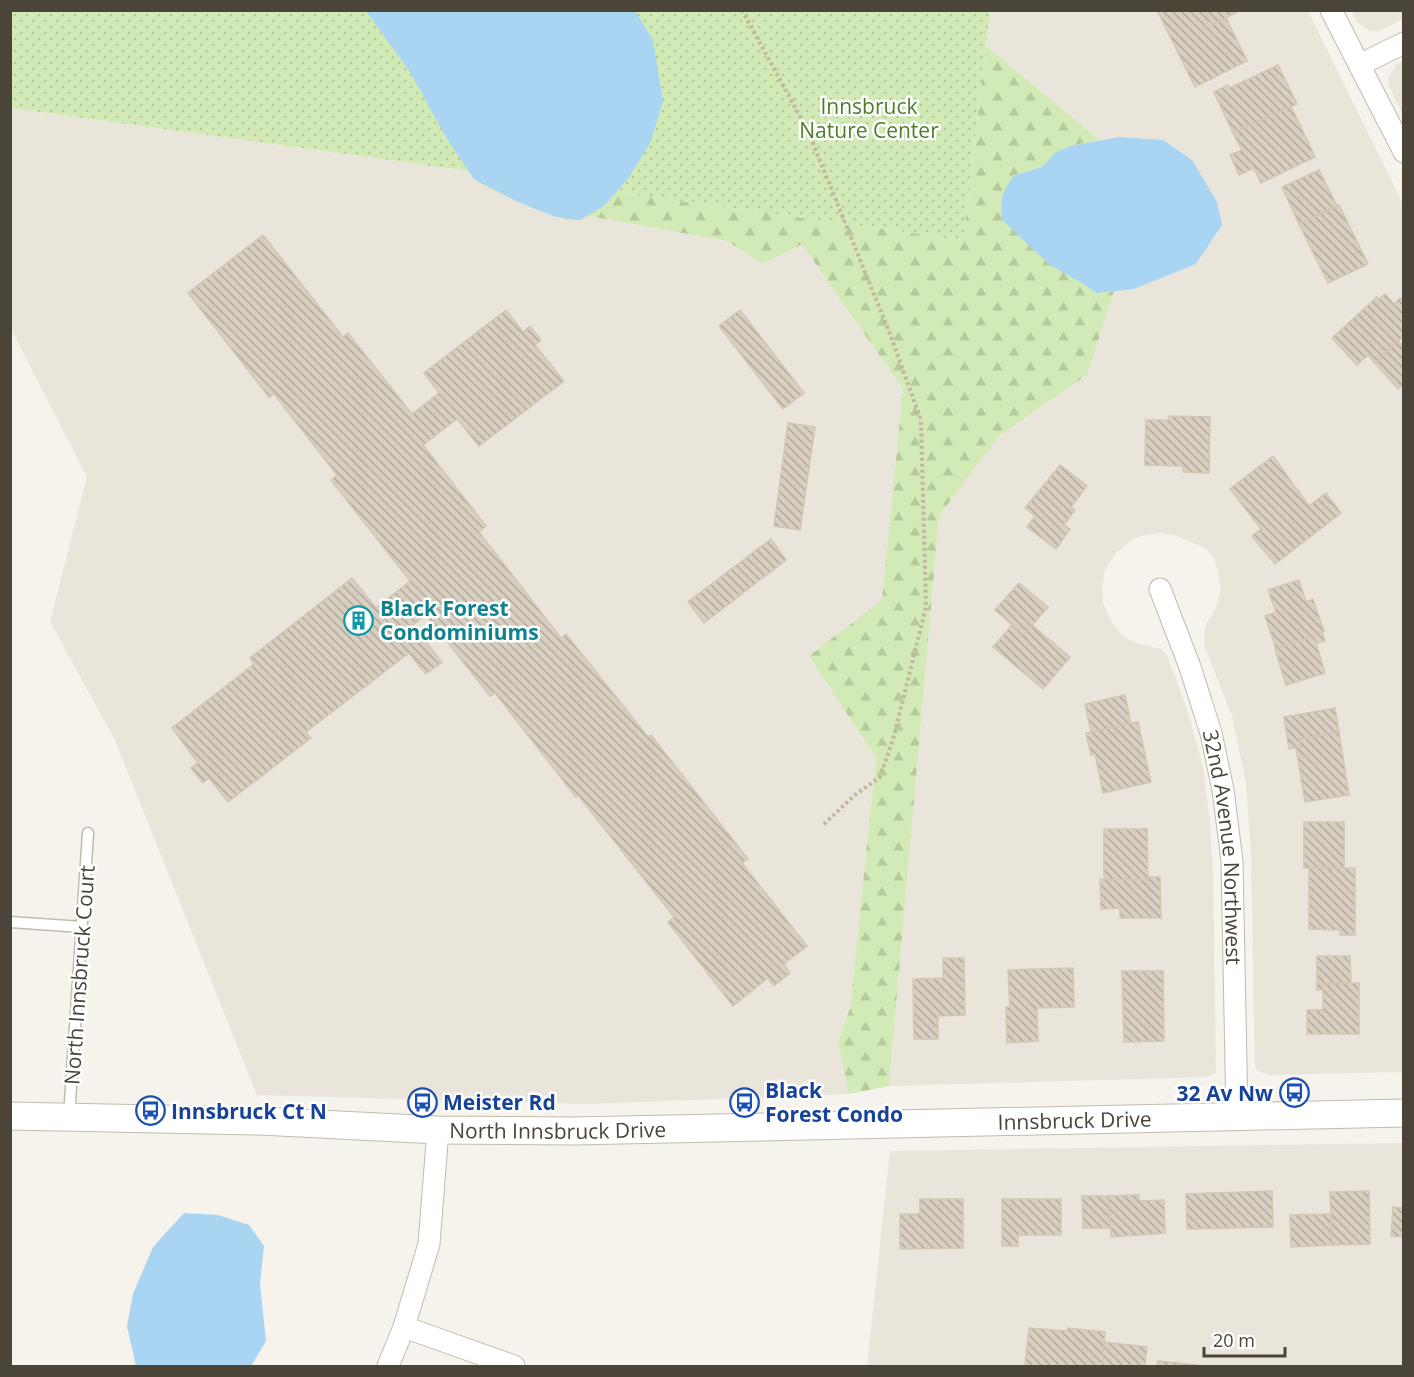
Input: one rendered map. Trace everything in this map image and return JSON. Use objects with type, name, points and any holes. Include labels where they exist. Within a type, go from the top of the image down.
[{"type":"street","points":[[1331,10],[1404,152]]},
{"type":"street","points":[[1359,65],[1404,43]]},
{"type":"street","name":"32nd Avenue Northwest","points":[[1160,589],[1194,678],[1211,733],[1223,790],[1232,861],[1237,1116]]},
{"type":"street","name":"Innsbruck Drive","points":[[888,1124],[1404,1113]]},
{"type":"street","name":"North Innsbruck Drive","points":[[10,1116],[260,1121],[438,1130],[574,1131],[888,1124]]},
{"type":"street","points":[[388,1366],[404,1327],[429,1244],[438,1130]]},
{"type":"street","points":[[404,1327],[514,1366]]},
{"type":"lane","name":"North Innsbruck Court","points":[[69,1117],[88,833]]},
{"type":"lane","points":[[10,922],[82,927]]},
{"type":"path","points":[[742,10],[808,132],[890,334],[921,420],[926,607],[893,740],[880,777],[855,795],[822,826]]},
{"type":"shaded area","points":[[990,11],[1308,11],[1403,204],[1403,1072],[1269,1075],[1255,1067],[1251,852],[1246,783],[1232,716],[1205,648],[1206,624],[1215,610],[1221,590],[1218,573],[1214,558],[1207,549],[1175,535],[1159,533],[1131,540],[1115,554],[1105,570],[1102,586],[1103,603],[1111,621],[1121,634],[1136,643],[1161,649],[1167,655],[1186,706],[1203,767],[1213,871],[1216,1072],[1208,1077],[889,1086],[939,516],[999,436],[1087,375],[1114,291],[1134,289],[1196,264],[1222,225],[1119,137],[1100,140],[986,46]]},
{"type":"shaded area","points":[[1352,11],[1403,11],[1403,19],[1379,31],[1370,31],[1357,22]]},
{"type":"shaded area","points":[[1403,61],[1403,115],[1388,79],[1396,65]]},
{"type":"shaded area","points":[[11,108],[469,171],[474,179],[516,201],[580,220],[588,216],[727,241],[762,264],[802,243],[903,389],[882,600],[809,656],[876,758],[850,1008],[838,1042],[849,1094],[585,1104],[257,1095],[115,740],[50,622],[87,477],[11,329]]},
{"type":"shaded area","points":[[1403,1143],[1403,1366],[867,1366],[890,1151]]},
{"type":"green space","name":"Innsbruck Nature Center","points":[[11,11],[990,11],[963,240],[616,192],[589,216],[584,219],[570,220],[542,212],[494,191],[474,179],[469,171],[11,108]]},
{"type":"green space","points":[[986,46],[1100,140],[1070,146],[1056,152],[1042,167],[1013,176],[1077,280],[1097,293],[1114,291],[1087,375],[999,436],[939,516],[889,1086],[849,1094],[838,1042],[850,1008],[876,758],[809,656],[882,600],[903,389],[802,244],[762,264],[727,241],[588,216],[604,206],[616,192],[963,240]]},
{"type":"water","points":[[366,11],[635,11],[653,40],[663,101],[651,141],[630,176],[604,206],[580,220],[556,217],[516,201],[474,179],[447,139],[410,72]]},
{"type":"water","points":[[1119,137],[1163,140],[1192,160],[1217,202],[1222,225],[1196,264],[1134,289],[1097,293],[1050,265],[1001,219],[1002,196],[1013,176],[1042,167],[1056,152],[1070,146]]},
{"type":"water","points":[[184,1213],[218,1215],[249,1225],[264,1246],[260,1284],[266,1341],[251,1366],[136,1366],[127,1326],[133,1294],[153,1247]]},
{"type":"building","points":[[1157,10],[1205,10],[1212,25],[1226,18],[1247,61],[1195,87]]},
{"type":"building","points":[[1205,10],[1241,10],[1212,25]]},
{"type":"building","points":[[1278,65],[1297,104],[1233,133],[1214,92],[1228,85],[1230,88]]},
{"type":"building","points":[[1291,106],[1315,157],[1261,183],[1254,168],[1239,175],[1230,155],[1242,150],[1233,133]]},
{"type":"building","points":[[1319,170],[1337,206],[1299,224],[1282,187]]},
{"type":"building","points":[[1339,205],[1368,264],[1328,283],[1299,224]]},
{"type":"building","name":"Black Forest Condominiums","points":[[263,235],[343,337],[348,333],[412,414],[439,393],[424,373],[506,310],[523,332],[530,326],[541,340],[535,345],[564,381],[479,446],[457,419],[423,445],[486,526],[479,532],[561,638],[566,634],[648,737],[651,735],[748,859],[742,863],[807,946],[784,964],[790,973],[774,986],[768,978],[733,1006],[668,922],[674,917],[495,693],[490,696],[426,615],[413,625],[442,662],[426,674],[409,653],[306,732],[311,738],[228,802],[209,778],[203,783],[191,768],[198,763],[172,728],[254,664],[250,658],[352,578],[376,608],[410,581],[331,480],[337,475],[274,394],[269,397],[188,293]]},
{"type":"building","points":[[1385,294],[1394,304],[1400,298],[1404,302],[1404,336],[1375,363],[1368,355],[1357,365],[1332,338],[1377,297],[1379,299]]},
{"type":"building","points":[[740,310],[804,393],[783,409],[719,326]]},
{"type":"building","points":[[1398,341],[1404,348],[1404,384],[1398,389],[1375,363]]},
{"type":"building","points":[[1169,416],[1210,417],[1209,473],[1183,472],[1183,466],[1145,465],[1146,420],[1169,420]]},
{"type":"building","points":[[788,423],[815,427],[800,530],[774,526]]},
{"type":"building","points":[[1273,456],[1309,506],[1326,493],[1341,513],[1275,564],[1252,536],[1261,529],[1230,489]]},
{"type":"building","points":[[1060,465],[1087,486],[1071,507],[1075,510],[1064,525],[1070,529],[1056,549],[1027,527],[1035,516],[1025,508]]},
{"type":"building","points":[[771,539],[786,560],[704,623],[688,602]]},
{"type":"building","points":[[1299,580],[1306,602],[1313,599],[1325,641],[1316,643],[1314,636],[1276,649],[1265,616],[1276,612],[1268,590]]},
{"type":"building","points":[[1019,583],[1048,607],[1024,635],[995,610]]},
{"type":"building","points":[[1012,625],[1024,635],[1032,625],[1070,657],[1043,689],[993,647]]},
{"type":"building","points":[[1314,636],[1325,673],[1286,685],[1275,649]]},
{"type":"building","points":[[1125,695],[1131,724],[1091,732],[1085,704]]},
{"type":"building","points":[[1335,708],[1339,732],[1300,739],[1301,747],[1289,749],[1284,717]]},
{"type":"building","points":[[1138,722],[1151,782],[1103,793],[1095,754],[1091,755],[1086,733]]},
{"type":"building","points":[[1339,732],[1349,795],[1305,802],[1296,747],[1301,747],[1300,739]]},
{"type":"building","points":[[1304,822],[1344,822],[1344,868],[1304,868]]},
{"type":"building","points":[[1104,829],[1147,829],[1148,880],[1104,880]]},
{"type":"building","points":[[1309,868],[1355,868],[1355,935],[1340,935],[1340,930],[1309,929]]},
{"type":"building","points":[[1148,877],[1160,877],[1161,918],[1120,918],[1120,908],[1101,909],[1100,879],[1148,880]]},
{"type":"building","points":[[1317,956],[1350,956],[1351,983],[1323,984],[1323,989],[1317,990]]},
{"type":"building","points":[[943,958],[964,958],[965,1015],[938,1016],[938,1039],[914,1039],[913,979],[943,978]]},
{"type":"building","points":[[1073,968],[1074,1007],[1037,1008],[1038,1041],[1007,1043],[1006,1007],[1010,1007],[1008,970]]},
{"type":"building","points":[[1122,971],[1163,971],[1164,1041],[1124,1042]]},
{"type":"building","points":[[1359,983],[1359,1034],[1307,1034],[1307,1010],[1323,1010],[1323,984]]},
{"type":"building","points":[[1272,1191],[1273,1227],[1187,1229],[1186,1194]]},
{"type":"building","points":[[1369,1191],[1370,1244],[1332,1245],[1330,1192]]},
{"type":"building","points":[[1139,1195],[1139,1201],[1164,1200],[1165,1233],[1111,1237],[1109,1196]]},
{"type":"building","points":[[1082,1196],[1109,1196],[1110,1228],[1083,1228]]},
{"type":"building","points":[[920,1199],[963,1199],[963,1248],[900,1249],[900,1214],[920,1214]]},
{"type":"building","points":[[1002,1199],[1061,1199],[1061,1235],[1018,1235],[1018,1246],[1002,1246]]},
{"type":"building","points":[[1393,1207],[1404,1208],[1404,1237],[1391,1236]]},
{"type":"building","points":[[1331,1214],[1332,1245],[1291,1247],[1290,1215]]},
{"type":"building","points":[[1029,1328],[1067,1331],[1068,1328],[1105,1332],[1102,1366],[1025,1366]]},
{"type":"building","points":[[1104,1342],[1147,1347],[1145,1366],[1102,1366]]},
{"type":"building","points":[[1158,1361],[1197,1365],[1197,1366],[1157,1366]]},
{"type":"place","name":"Black Forest Condominiums","points":[[359,620]]},
{"type":"place","name":"32 Av Nw","points":[[1294,1093]]},
{"type":"place","name":"Meister Rd","points":[[422,1102]]},
{"type":"place","name":"Black Forest Condo","points":[[744,1102]]},
{"type":"place","name":"Innsbruck Ct N","points":[[150,1111]]}]
